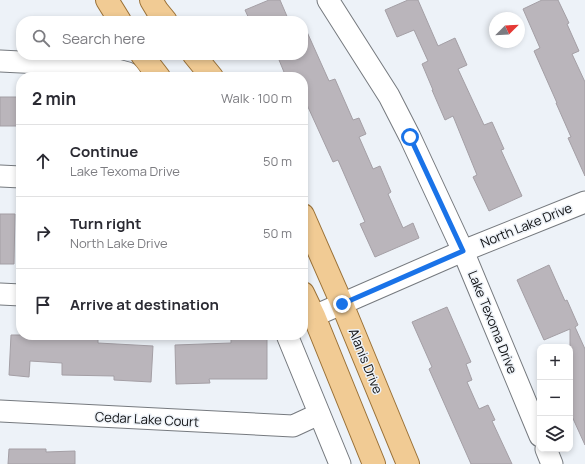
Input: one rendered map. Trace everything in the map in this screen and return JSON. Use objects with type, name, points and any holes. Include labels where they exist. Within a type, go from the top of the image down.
[{"type":"main road","points":[[107,0],[117,16]]},
{"type":"main road","points":[[151,0],[162,16]]},
{"type":"main road","points":[[146,60],[155,72]]},
{"type":"main road","points":[[198,60],[208,72]]},
{"type":"main road","name":"Alanis Drive","points":[[308,226],[342,304],[408,464]]},
{"type":"main road","points":[[308,303],[374,464]]},
{"type":"street","name":"Lake Texoma Drive","points":[[328,0],[389,96],[410,137],[463,251],[537,429]]},
{"type":"street","points":[[0,61],[102,66],[124,72]]},
{"type":"street","points":[[0,176],[16,177]]},
{"type":"street","name":"North Lake Drive","points":[[314,316],[463,251],[585,202]]},
{"type":"street","points":[[0,294],[16,295]]},
{"type":"street","points":[[289,340],[340,464]]},
{"type":"street","name":"Cedar Lake Court","points":[[0,412],[293,426],[319,414]]},
{"type":"street","points":[[547,452],[552,464]]},
{"type":"building","points":[[269,0],[280,0],[287,16],[248,16],[245,10]]},
{"type":"building","points":[[408,0],[418,0],[438,46],[455,38],[467,65],[458,69],[484,125],[492,122],[504,149],[501,150],[522,196],[489,211],[473,177],[477,175],[453,116],[445,120],[432,90],[422,64],[428,61],[414,30],[397,37],[385,10]]},
{"type":"building","points":[[542,0],[558,0],[569,23],[567,24],[579,51],[572,54],[585,82],[585,176],[568,138],[571,137],[534,51],[540,48],[523,9]]},
{"type":"building","points":[[308,34],[329,81],[335,79],[353,120],[359,118],[366,134],[359,137],[373,169],[380,166],[391,192],[388,194],[403,228],[413,223],[419,238],[375,257],[360,224],[365,222],[338,160],[333,162],[308,107],[308,72],[284,72],[279,60],[308,60]]},
{"type":"building","points":[[0,97],[16,97],[16,126],[0,126]]},
{"type":"building","points":[[0,214],[15,214],[14,264],[0,264]]},
{"type":"building","points":[[549,265],[565,301],[567,300],[578,325],[575,327],[585,349],[585,445],[573,419],[573,344],[570,344],[570,329],[544,340],[517,280]]},
{"type":"building","points":[[447,307],[471,362],[466,364],[472,380],[467,382],[479,409],[488,405],[495,420],[492,421],[512,464],[471,464],[429,369],[432,367],[412,322]]},
{"type":"building","points":[[11,335],[16,335],[16,340],[98,340],[98,343],[153,346],[151,382],[114,380],[114,376],[62,375],[62,363],[30,361],[29,377],[9,375]]},
{"type":"building","points":[[231,340],[267,340],[267,379],[209,379],[210,383],[176,384],[175,345],[231,343]]},
{"type":"building","points":[[9,449],[46,449],[46,452],[75,451],[75,464],[8,464]]},
{"type":"route","points":[[342,304],[463,251],[410,137]]}]
